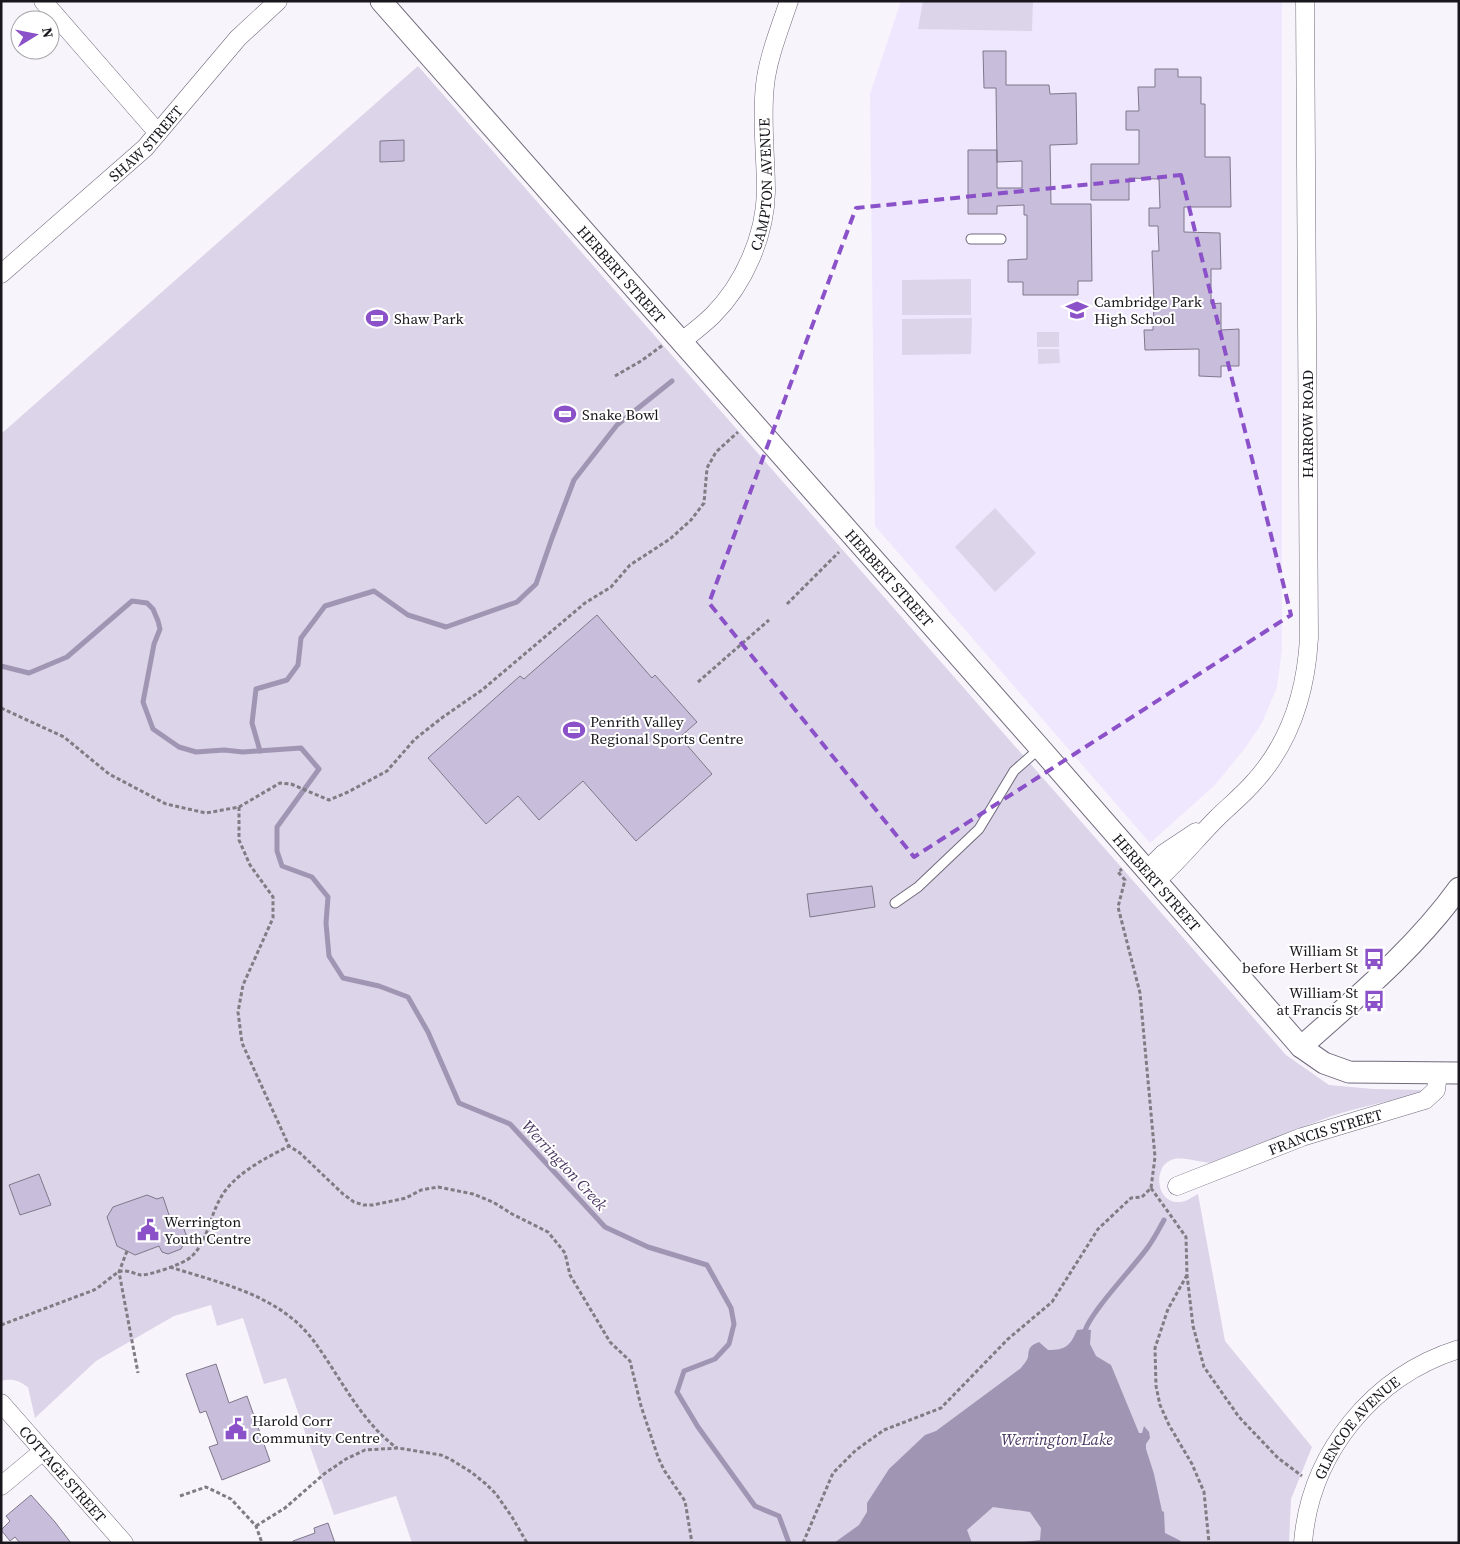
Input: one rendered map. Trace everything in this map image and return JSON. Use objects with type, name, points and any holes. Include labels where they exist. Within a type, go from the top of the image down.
[{"type":"street","points":[[43,1],[158,133]]},
{"type":"street","name":"SHAW STREET","points":[[1,274],[145,148],[238,38],[278,1]]},
{"type":"street","name":"HERBERT STREET","points":[[382,1],[1301,1047],[1324,1063],[1349,1072],[1438,1073]]},
{"type":"street","name":"CAMPTON AVENUE","points":[[678,338],[713,316],[730,294],[749,262],[760,234],[766,194],[765,85],[789,1]]},
{"type":"street","name":"HARROW ROAD","points":[[1146,870],[1163,854],[1217,818],[1255,782],[1281,746],[1299,704],[1308,659],[1305,1]]},
{"type":"street","points":[[1301,1047],[1386,972],[1418,939],[1459,888]]},
{"type":"street","points":[[1438,1073],[1459,1073]]},
{"type":"street","name":"FRANCIS STREET","points":[[1177,1186],[1302,1137],[1425,1100],[1436,1090],[1438,1073]]},
{"type":"street","name":"GLENCOE AVENUE","points":[[1303,1543],[1309,1507],[1316,1483],[1338,1439],[1358,1414],[1382,1392],[1413,1369],[1428,1361],[1459,1350]]},
{"type":"street","name":"COTTAGE STREET","points":[[1,1403],[124,1543]]},
{"type":"street","points":[[1,1486],[43,1451]]},
{"type":"lane","points":[[971,239],[1000,239]]},
{"type":"lane","points":[[895,903],[918,887],[979,829],[1014,771],[1040,748]]},
{"type":"path","points":[[615,376],[678,338]]},
{"type":"path","points":[[1,708],[64,737],[109,774],[166,804],[206,813],[239,807],[280,782],[291,784],[329,800],[387,771],[415,739],[482,690],[585,603],[611,587],[630,565],[670,539],[691,520],[704,503],[707,468],[716,452],[750,421]]},
{"type":"path","points":[[787,604],[839,552]]},
{"type":"path","points":[[698,682],[769,620]]},
{"type":"path","points":[[239,807],[239,840],[250,865],[273,897],[273,918],[243,985],[238,1012],[242,1043],[289,1146],[300,1153],[354,1202],[373,1205],[406,1198],[421,1190],[438,1187],[474,1194],[493,1202],[548,1232],[565,1253],[570,1274],[610,1342],[630,1361],[641,1406],[656,1451],[664,1470],[685,1501],[692,1543]]},
{"type":"path","points":[[803,1543],[833,1473],[856,1450],[884,1430],[941,1408],[1008,1339],[1052,1302],[1098,1229],[1131,1198],[1142,1197],[1151,1188],[1154,1157],[1140,992],[1118,906],[1125,880],[1118,872],[1146,870]]},
{"type":"path","points":[[1,1325],[94,1290],[124,1270],[143,1275],[169,1267],[189,1258],[197,1251],[220,1199],[227,1188],[256,1164],[289,1146]]},
{"type":"path","points":[[1151,1188],[1186,1238],[1187,1275],[1193,1326],[1204,1367],[1240,1417],[1278,1458],[1300,1475],[1316,1483]]},
{"type":"path","points":[[126,1251],[119,1272],[138,1373]]},
{"type":"path","points":[[169,1267],[253,1295],[284,1312],[312,1339],[364,1416],[388,1442],[398,1448]]},
{"type":"path","points":[[1187,1275],[1168,1310],[1155,1348],[1156,1386],[1160,1405],[1169,1426],[1192,1464],[1204,1492],[1209,1543]]},
{"type":"path","points":[[256,1526],[285,1508],[324,1474],[346,1459],[365,1450],[398,1448],[441,1455],[471,1472],[496,1494],[527,1543]]},
{"type":"path","points":[[180,1496],[206,1486],[231,1499],[256,1526],[262,1543]]},
{"type":"highlighted area","points":[[1181,175],[1291,615],[914,857],[709,603],[856,208]]},
{"type":"shaded area","name":"Cambridge Park High School","points":[[901,1],[1282,1],[1282,650],[1277,687],[1262,723],[1246,747],[1215,785],[1150,843],[875,526],[870,94]]},
{"type":"shaded area","points":[[923,1],[1033,1],[1032,31],[918,29]]},
{"type":"shaded area","points":[[418,66],[1286,1055],[1329,1085],[1373,1089],[1423,1090],[1422,1093],[1332,1116],[1213,1163],[1174,1159],[1167,1162],[1162,1168],[1159,1183],[1165,1197],[1172,1201],[1182,1202],[1198,1194],[1225,1341],[1312,1447],[1291,1499],[1289,1543],[412,1543],[396,1496],[334,1515],[286,1378],[264,1384],[243,1318],[217,1326],[211,1305],[174,1316],[96,1361],[35,1418],[28,1387],[15,1380],[1,1381],[1,434]]},
{"type":"shaded area","points":[[971,279],[971,315],[902,315],[902,280]]},
{"type":"shaded area","points":[[972,318],[971,354],[902,355],[902,319]]},
{"type":"shaded area","points":[[1037,332],[1059,332],[1059,347],[1037,347]]},
{"type":"shaded area","points":[[1038,349],[1059,349],[1060,363],[1038,364]]},
{"type":"shaded area","points":[[995,508],[1036,553],[995,592],[955,547]]},
{"type":"water","name":"Werrington Lake","points":[[1077,1330],[1091,1330],[1090,1344],[1096,1356],[1111,1365],[1139,1433],[1142,1433],[1144,1426],[1149,1432],[1150,1438],[1146,1444],[1146,1449],[1162,1511],[1164,1512],[1165,1533],[1181,1541],[1179,1543],[1016,1543],[1040,1540],[1041,1528],[1030,1512],[993,1507],[967,1530],[972,1543],[834,1543],[859,1525],[867,1512],[867,1503],[889,1469],[925,1435],[936,1431],[1021,1368],[1033,1345],[1039,1342],[1048,1350],[1063,1348],[1072,1340]]},
{"type":"building","points":[[983,51],[1006,51],[1006,85],[1049,85],[1050,94],[1076,93],[1077,144],[1050,145],[1051,204],[1091,204],[1092,281],[1078,281],[1078,295],[1023,295],[1023,282],[1008,282],[1008,260],[1027,259],[1027,215],[1024,215],[1024,205],[997,206],[997,214],[968,214],[968,150],[997,150],[996,88],[984,88]],"holes":[[[1022,161],[1022,188],[997,188],[997,162]]]},
{"type":"building","points":[[1155,69],[1178,69],[1178,77],[1201,77],[1201,104],[1205,104],[1205,157],[1230,157],[1231,207],[1184,207],[1184,232],[1220,233],[1221,269],[1211,269],[1211,304],[1221,303],[1221,330],[1239,329],[1239,366],[1221,366],[1221,377],[1199,376],[1199,349],[1145,350],[1144,330],[1153,330],[1152,251],[1159,251],[1158,226],[1149,226],[1149,208],[1160,208],[1159,179],[1129,178],[1129,200],[1091,200],[1091,164],[1139,164],[1139,130],[1126,130],[1126,111],[1139,111],[1138,87],[1155,87]]},
{"type":"building","points":[[404,140],[404,161],[380,162],[380,141]]},
{"type":"building","name":"Penrith Valley Regional Sports Centre","points":[[597,615],[652,678],[655,675],[697,722],[680,737],[712,774],[636,841],[583,781],[539,820],[518,796],[486,824],[428,758],[520,676],[524,679]]},
{"type":"building","points":[[872,886],[875,907],[810,917],[807,894]]},
{"type":"building","points":[[39,1174],[51,1205],[20,1215],[9,1185]]},
{"type":"building","name":"Werrington Youth Centre","points":[[147,1195],[157,1199],[163,1197],[170,1218],[182,1224],[187,1237],[181,1249],[168,1254],[162,1252],[159,1246],[135,1255],[117,1246],[107,1217],[113,1207]]},
{"type":"building","name":"Harold Corr Community Centre","points":[[216,1364],[229,1403],[247,1396],[270,1461],[222,1480],[209,1447],[218,1444],[206,1411],[200,1413],[186,1374]]},
{"type":"building","points":[[31,1495],[71,1543],[20,1543],[15,1537],[10,1541],[1,1530],[10,1521],[6,1516]]},
{"type":"building","points":[[328,1523],[335,1543],[293,1543],[293,1541],[315,1533],[314,1528]]},
{"type":"waterway","points":[[260,751],[252,723],[256,689],[287,680],[298,665],[301,638],[325,606],[374,591],[408,615],[446,627],[517,602],[536,584],[574,480],[617,425],[672,381]]},
{"type":"waterway","name":"Werrington Creek","points":[[1,666],[29,673],[67,657],[132,601],[147,603],[153,609],[160,629],[154,644],[143,702],[153,729],[179,747],[196,752],[224,750],[243,752],[301,748],[319,769],[277,827],[277,851],[282,866],[312,877],[328,897],[326,923],[329,956],[343,978],[379,986],[408,997],[428,1032],[459,1103],[510,1124],[605,1227],[648,1247],[707,1265],[731,1308],[734,1324],[729,1344],[715,1359],[684,1371],[677,1392],[698,1427],[755,1506],[779,1516],[789,1543]]},
{"type":"waterway","points":[[1084,1334],[1087,1325],[1094,1315],[1148,1247],[1164,1220]]},
{"type":"place","name":"Cambridge Park High School","points":[[1077,310]]},
{"type":"place","name":"Shaw Park","points":[[377,318]]},
{"type":"place","name":"Snake Bowl","points":[[565,414]]},
{"type":"place","name":"Penrith Valley Regional Sports Centre","points":[[574,730]]},
{"type":"place","name":"William St before Herbert St","points":[[1374,959]]},
{"type":"place","name":"William St at Francis St","points":[[1374,1001]]},
{"type":"place","name":"Werrington Youth Centre","points":[[148,1230]]},
{"type":"place","name":"Harold Corr Community Centre","points":[[236,1429]]}]
